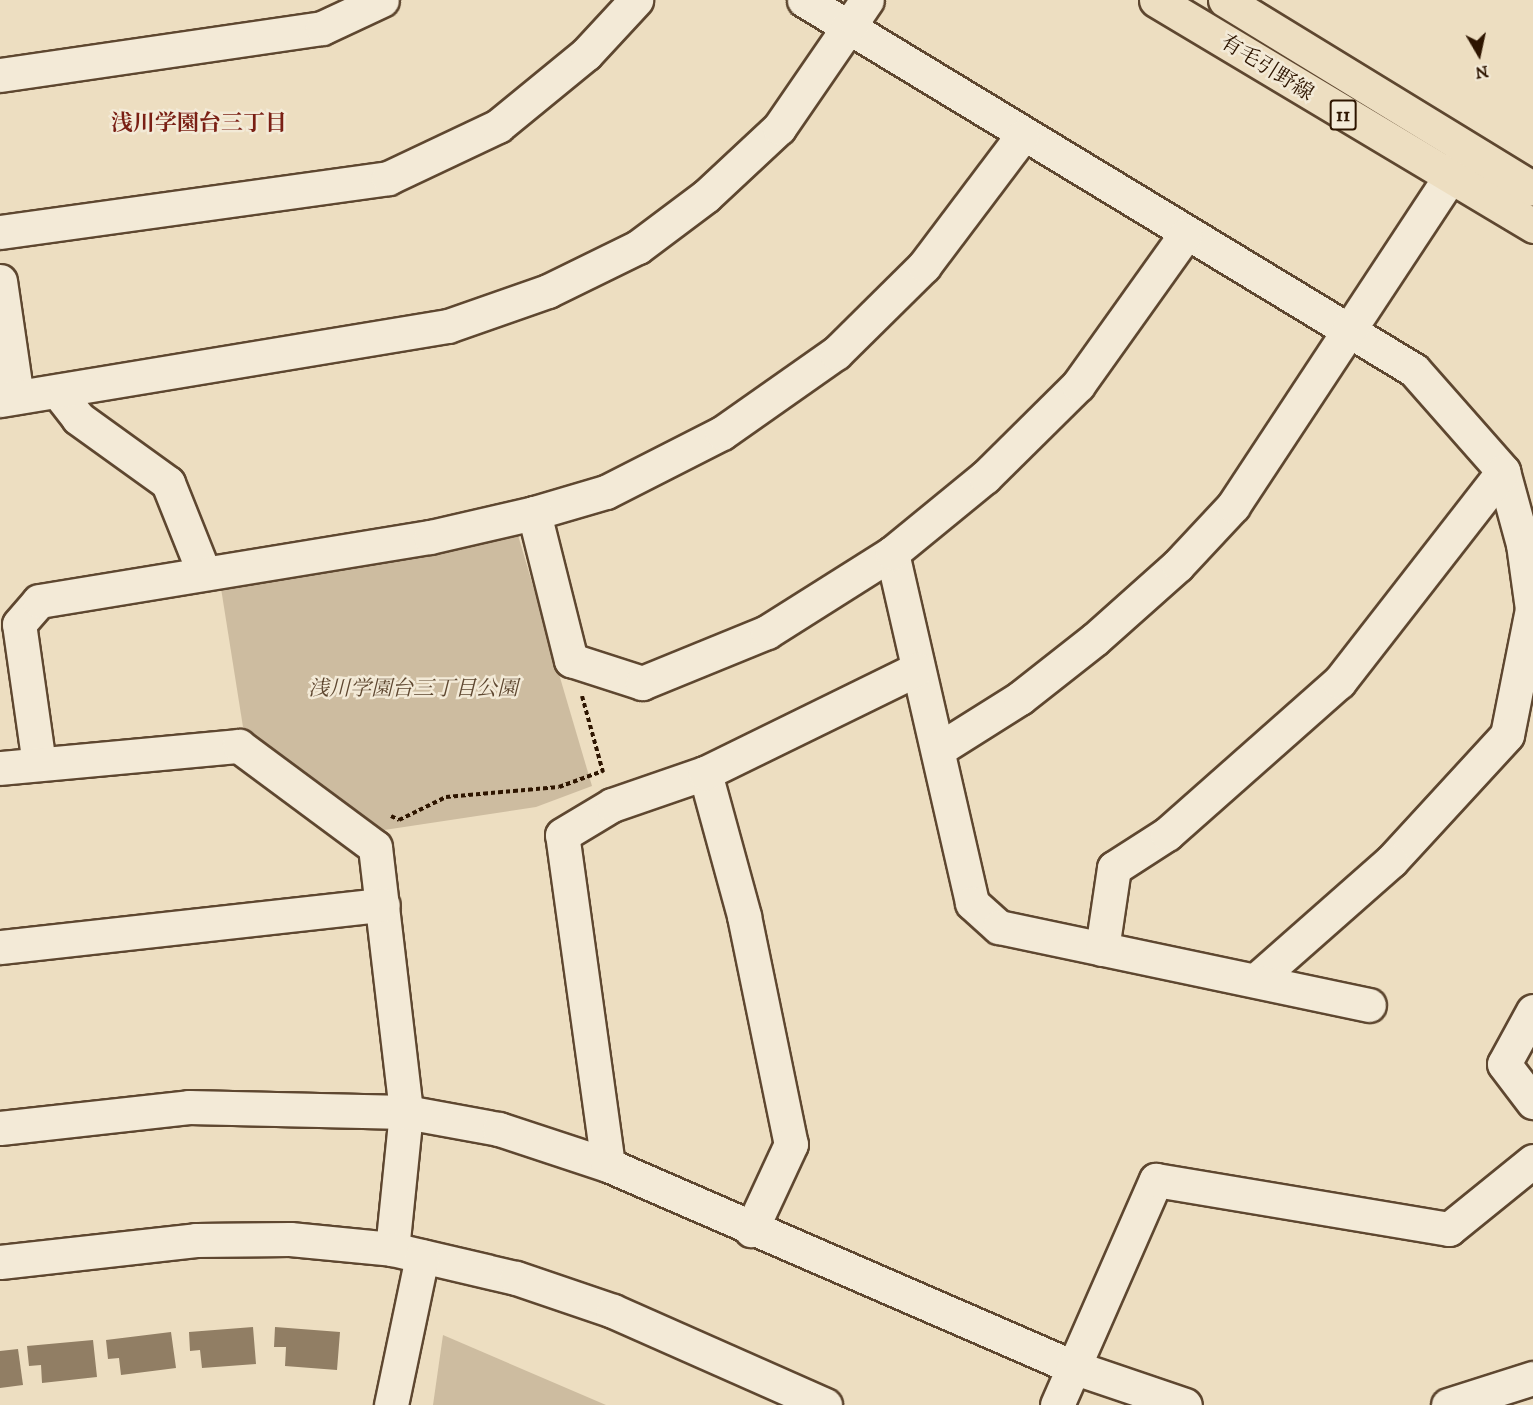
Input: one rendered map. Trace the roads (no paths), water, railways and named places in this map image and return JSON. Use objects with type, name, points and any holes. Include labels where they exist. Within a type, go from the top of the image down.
[{"type":"main road","name":"有毛引野線","points":[[1156,0],[1447,179],[1533,226]]},
{"type":"main road","name":"有毛引野線","points":[[1225,0],[1467,151],[1533,189]]},
{"type":"street","points":[[0,75],[322,28],[382,0]]},
{"type":"street","points":[[0,232],[388,178],[498,126],[586,54],[636,0]]},
{"type":"street","points":[[804,0],[1185,235],[1414,370],[1503,471],[1523,544],[1532,609],[1507,735],[1391,861],[1257,979]]},
{"type":"street","points":[[0,281],[9,398],[58,392],[448,326],[549,291],[638,247],[706,196],[779,128],[850,28],[867,0]]},
{"type":"street","points":[[39,764],[19,624],[39,601],[430,537],[534,513],[606,492],[722,433],[836,353],[924,266],[1022,136]]},
{"type":"street","points":[[939,749],[1020,698],[1178,566],[1233,506],[1350,334],[1467,151]]},
{"type":"street","points":[[534,513],[572,660],[642,683],[767,632],[892,553],[985,477],[1078,385],[1185,235]]},
{"type":"street","points":[[58,392],[78,418],[168,483],[204,573]]},
{"type":"street","points":[[1102,949],[1114,868],[1167,834],[1339,682],[1503,471]]},
{"type":"street","points":[[892,553],[917,669],[939,749],[972,903],[999,927],[1257,979],[1369,1005]]},
{"type":"street","points":[[608,1165],[562,835],[612,805],[705,773],[917,669]]},
{"type":"street","points":[[0,768],[239,746],[375,847],[406,1112],[407,1253],[392,1405]]},
{"type":"street","points":[[705,773],[744,916],[791,1144],[751,1230]]},
{"type":"street","points":[[0,947],[382,905]]},
{"type":"street","points":[[1533,1011],[1504,1064],[1533,1102]]},
{"type":"street","points":[[0,1128],[189,1107],[406,1112],[499,1129],[608,1165],[751,1230],[1073,1367],[1185,1405]]},
{"type":"street","points":[[1057,1405],[1156,1180],[1449,1229],[1533,1161]]},
{"type":"street","points":[[0,1262],[196,1240],[290,1239],[407,1253],[516,1278],[613,1311],[825,1405]]},
{"type":"street","points":[[1448,1405],[1533,1378]]},
{"type":"district","name":"浅川学園台三丁目","points":[[199,124]]},
{"type":"park label","name":"浅川学園台三丁目公園","points":[[413,689]]}]
